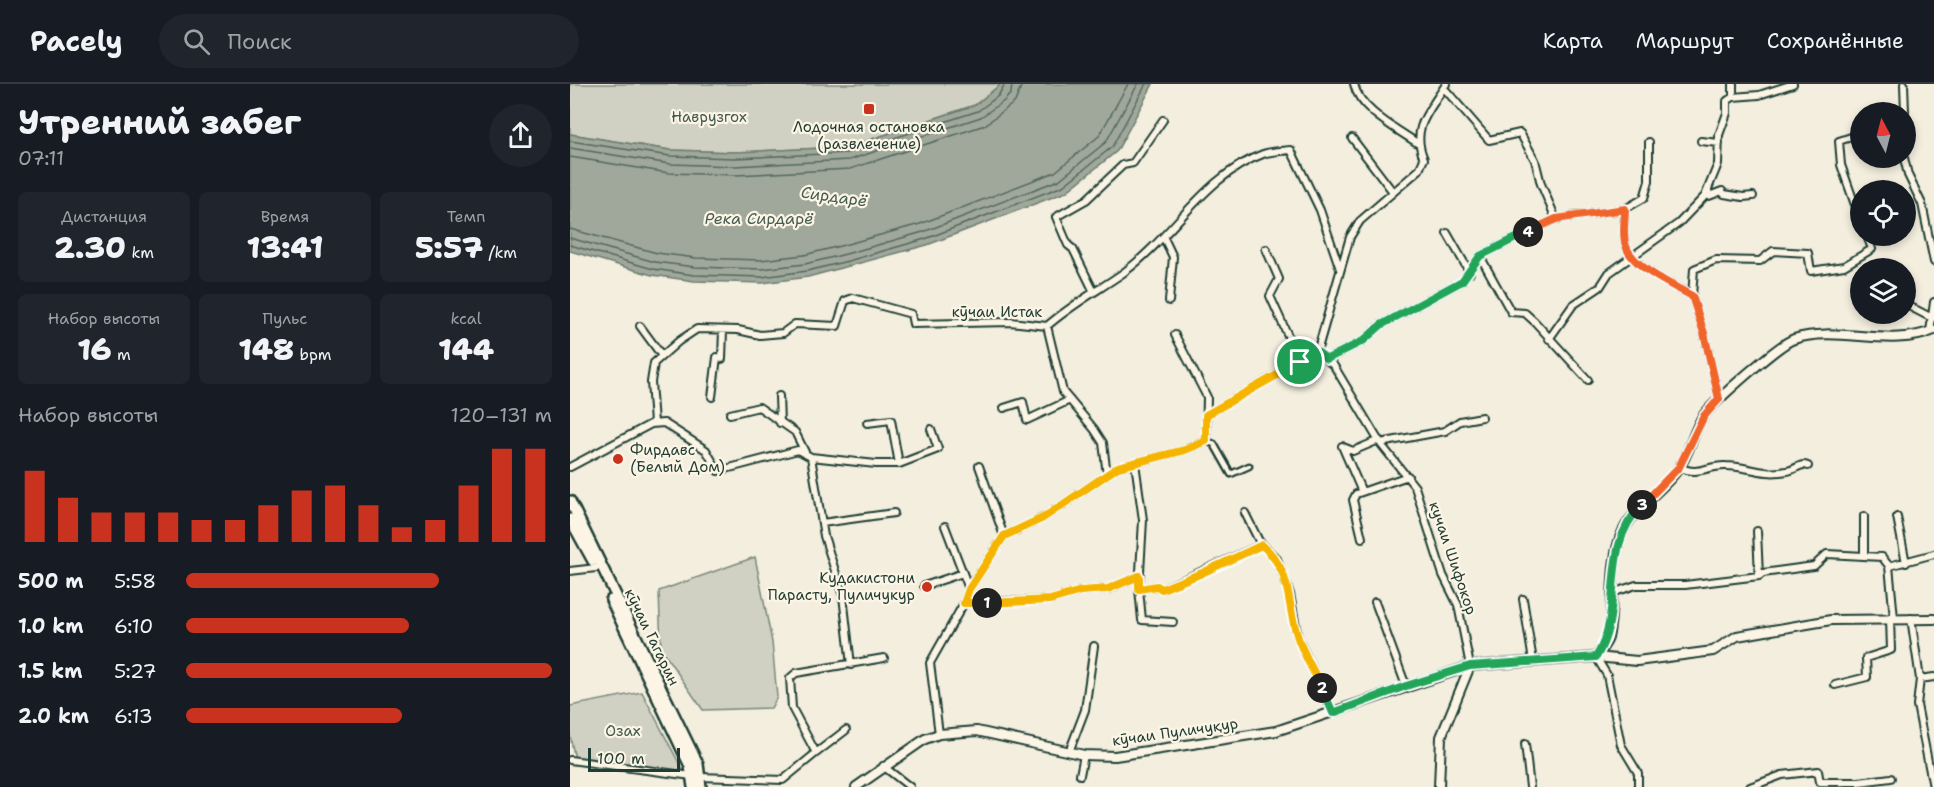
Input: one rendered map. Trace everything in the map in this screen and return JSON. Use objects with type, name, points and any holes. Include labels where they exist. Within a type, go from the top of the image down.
[{"type":"highway","name":"кӯчаи Гагарин","points":[[570,501],[698,764],[696,776]]},
{"type":"highway","name":"кӯчаи Гагарин","points":[[570,519],[596,568],[701,787]]},
{"type":"highway","points":[[693,787],[696,776]]},
{"type":"street","points":[[1354,84],[1356,94],[1376,114],[1417,143]]},
{"type":"street","points":[[1733,84],[1733,97]]},
{"type":"street","points":[[1549,339],[1573,305],[1600,287],[1609,273],[1679,223],[1708,190],[1718,164],[1719,143],[1727,101],[1733,97],[1759,96],[1793,84]]},
{"type":"street","points":[[1904,84],[1905,102]]},
{"type":"street","points":[[1206,415],[1317,352],[1350,237],[1355,229],[1393,192],[1419,170],[1424,159],[1417,143],[1418,131],[1445,86],[1489,140],[1520,133],[1535,160],[1541,184],[1556,219]]},
{"type":"street","points":[[1093,291],[1056,217],[1086,200],[1123,165],[1133,164],[1163,120]]},
{"type":"street","points":[[1850,137],[1839,141],[1841,165],[1850,191]]},
{"type":"street","points":[[1352,138],[1393,192]]},
{"type":"street","points":[[1701,141],[1719,143]]},
{"type":"street","points":[[1317,352],[1327,359],[1363,341],[1381,325],[1424,304],[1470,273],[1472,264],[1480,256],[1556,219],[1625,209],[1644,198],[1649,181],[1649,142]]},
{"type":"street","name":"кӯчаи Истак","points":[[662,356],[698,329],[760,334],[783,333],[795,324],[837,326],[845,301],[853,298],[911,314],[913,324],[1010,322],[1047,326],[1093,291],[1123,273],[1164,237],[1209,189],[1234,169],[1264,154],[1291,150],[1320,210],[1340,269]]},
{"type":"street","points":[[1906,168],[1922,204],[1934,262]]},
{"type":"street","points":[[1708,190],[1709,196],[1722,191],[1724,195],[1753,196]]},
{"type":"street","points":[[1625,209],[1625,244],[1633,258],[1655,275],[1692,296]]},
{"type":"street","points":[[1447,233],[1470,273]]},
{"type":"street","points":[[1164,237],[1173,257],[1169,302]]},
{"type":"street","points":[[1719,399],[1704,333],[1692,296],[1694,268],[1716,260],[1760,261],[1773,251],[1808,253],[1811,271],[1844,266],[1872,249],[1871,246]]},
{"type":"street","points":[[1266,249],[1279,279],[1270,296],[1300,362]]},
{"type":"street","points":[[1480,256],[1511,312],[1525,313],[1588,380]]},
{"type":"street","points":[[1638,787],[1638,773],[1621,745],[1607,675],[1596,657],[1608,639],[1616,554],[1621,535],[1638,509],[1679,467],[1704,416],[1719,399],[1782,345],[1796,338],[1856,334],[1906,339],[1932,331],[1934,302]]},
{"type":"street","points":[[1916,310],[1932,318]]},
{"type":"street","points":[[640,326],[662,356],[654,363],[651,382],[654,423]]},
{"type":"street","points":[[1047,326],[1064,392],[1094,429],[1102,443],[1107,475]]},
{"type":"street","points":[[712,397],[717,357],[722,359],[723,330]]},
{"type":"street","points":[[1176,335],[1207,398],[1206,441]]},
{"type":"street","name":"кучаи Шифокор","points":[[1327,359],[1380,441],[1415,487],[1443,575],[1458,605],[1470,666]]},
{"type":"street","points":[[779,396],[780,423]]},
{"type":"street","points":[[1004,408],[1023,402],[1028,420],[1070,400]]},
{"type":"street","points":[[730,414],[759,407],[795,432],[805,453]]},
{"type":"street","points":[[1362,492],[1342,446],[1353,452],[1380,441],[1445,431],[1460,421],[1482,417]]},
{"type":"street","points":[[867,423],[891,420],[899,464]]},
{"type":"street","points":[[570,467],[654,423],[664,423],[706,450],[718,471],[798,450],[811,457],[899,464],[938,449],[931,429]]},
{"type":"street","points":[[939,734],[930,663],[964,603],[969,589],[1004,536],[1043,518],[1118,467],[1185,450],[1206,441],[1214,444],[1231,474],[1249,466]]},
{"type":"street","points":[[811,457],[824,536],[843,596],[851,665]]},
{"type":"street","points":[[1135,464],[1143,519],[1139,576],[1143,620],[1173,622]]},
{"type":"street","points":[[1679,467],[1689,472],[1724,465],[1754,472],[1789,471],[1800,465],[1808,466]]},
{"type":"street","points":[[979,466],[1004,536]]},
{"type":"street","points":[[1362,538],[1353,500],[1356,494],[1408,476]]},
{"type":"street","points":[[822,523],[894,513]]},
{"type":"street","points":[[1245,513],[1262,545],[1277,559],[1290,594],[1298,638],[1333,713]]},
{"type":"street","points":[[1864,516],[1864,555]]},
{"type":"street","points":[[1897,517],[1906,563]]},
{"type":"street","points":[[945,526],[969,589]]},
{"type":"street","points":[[1757,531],[1759,576]]},
{"type":"street","points":[[1139,589],[1157,586],[1162,589],[1262,545]]},
{"type":"street","points":[[1612,593],[1636,585],[1685,585],[1759,576],[1762,573],[1814,566],[1827,554],[1882,557],[1889,566],[1892,650],[1866,658],[1867,677],[1835,685]]},
{"type":"street","points":[[1889,566],[1934,554]]},
{"type":"street","points":[[570,570],[596,568]]},
{"type":"street","points":[[924,585],[963,573]]},
{"type":"street","points":[[964,603],[1050,600],[1081,591],[1108,589],[1139,576]]},
{"type":"street","points":[[1523,599],[1533,661]]},
{"type":"street","points":[[1375,602],[1406,686]]},
{"type":"street","points":[[1911,618],[1920,679],[1917,705],[1933,787]]},
{"type":"street","name":"кӯчаи Пуличуқур","points":[[856,787],[867,784],[883,766],[939,734],[977,731],[1084,755],[1115,756],[1244,737],[1276,730],[1470,666],[1596,657],[1637,661],[1713,651],[1737,636],[1831,620],[1934,619]]},
{"type":"street","points":[[1069,752],[1085,710],[1094,646]]},
{"type":"street","points":[[816,753],[792,708],[790,678],[796,673],[884,658]]},
{"type":"street","points":[[1439,787],[1441,737],[1470,666]]},
{"type":"street","points":[[1920,679],[1934,677]]},
{"type":"street","points":[[570,760],[696,776],[783,780],[846,730]]},
{"type":"street","points":[[1525,744],[1530,787]]},
{"type":"street","points":[[1080,775],[1084,755]]},
{"type":"street","points":[[883,766],[910,787]]},
{"type":"street","points":[[1750,787],[1782,775],[1818,771],[1820,782],[1859,782],[1892,778]]},
{"type":"green space","name":"Наврузгох","points":[[570,84],[1001,84],[975,105],[848,147],[735,152],[670,150],[570,134]]},
{"type":"green space","points":[[755,557],[772,642],[777,697],[771,708],[703,710],[661,649],[659,591]]},
{"type":"green space","name":"Озах","points":[[642,692],[682,769],[671,772],[575,759],[570,736],[570,706]]},
{"type":"water","name":"Река Сирдарё","points":[[1001,84],[1153,84],[1117,151],[1066,192],[927,245],[808,277],[762,283],[694,281],[652,275],[570,251],[570,134],[670,150],[735,152],[848,147],[975,105]]},
{"type":"place","name":"Лодочная остановка (развлечение)","points":[[869,109]]},
{"type":"place","name":"Фирдавс (Белый Дом)","points":[[618,459]]},
{"type":"place","name":"Кудакистони Парасту, Пуличукур","points":[[927,587]]},
{"type":"route","points":[[1625,209],[1625,244],[1633,258],[1655,275],[1692,296],[1704,333],[1719,399],[1704,416],[1679,467],[1670,479],[1638,509],[1621,535],[1616,554],[1608,639],[1596,657],[1470,666],[1406,686],[1333,713],[1298,638],[1292,616],[1290,594],[1277,559],[1262,545],[1162,589],[1157,586],[1139,589],[1139,576],[1115,584],[1108,589],[1081,591],[1050,600],[964,603],[969,589],[988,556],[1004,536],[1043,518],[1118,467],[1185,450],[1206,441],[1206,415],[1300,362],[1317,352],[1327,359],[1363,341],[1381,325],[1424,304],[1462,281],[1470,273],[1472,264],[1480,256],[1530,231],[1556,219],[1625,209]]},
{"type":"water label","name":"Сирдарё","points":[[834,196]]}]
